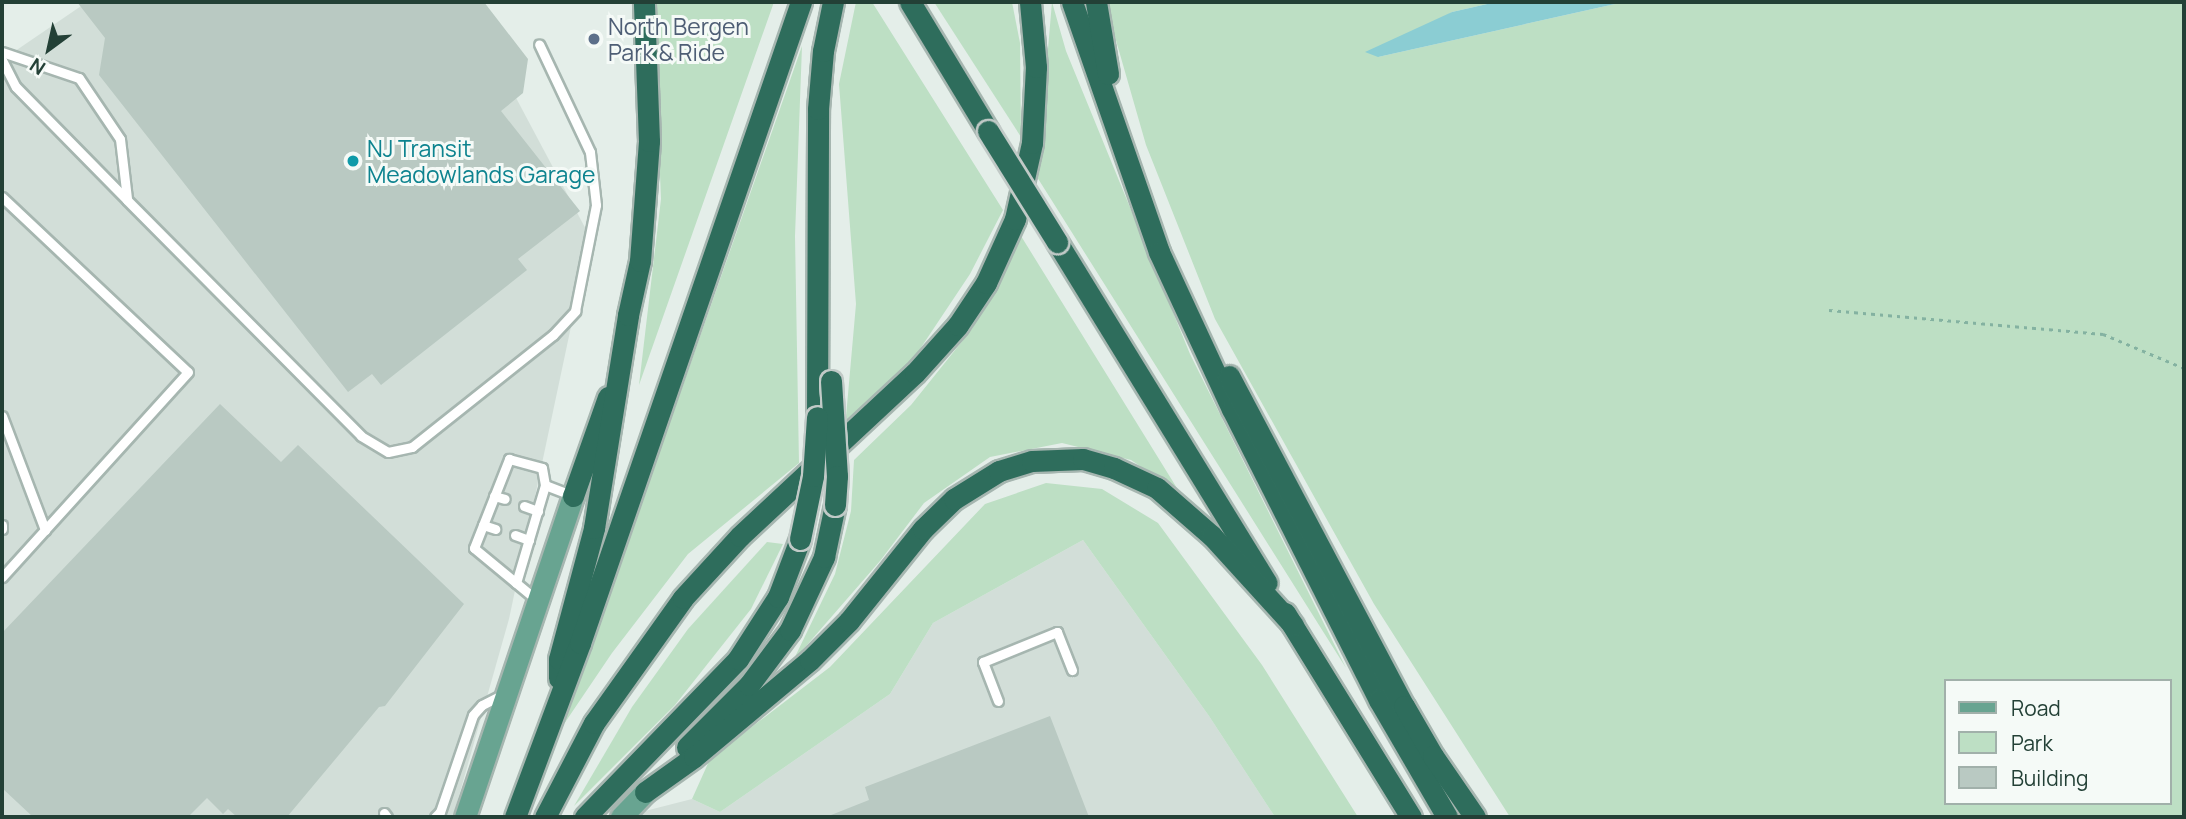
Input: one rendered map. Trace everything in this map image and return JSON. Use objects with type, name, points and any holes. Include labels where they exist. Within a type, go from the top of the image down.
[{"type":"highway","points":[[558,702],[559,659],[594,528],[628,315],[640,261],[650,110],[644,2]]},
{"type":"highway","points":[[515,817],[558,702],[801,2]]},
{"type":"highway","points":[[584,817],[738,659],[778,597],[800,539],[813,476],[817,417],[818,95],[833,2]]},
{"type":"highway","points":[[910,2],[1411,817]]},
{"type":"highway","points":[[545,817],[594,723],[683,598],[740,536],[915,373],[958,325],[986,283],[1015,219],[1032,143],[1036,67],[1030,2]]},
{"type":"highway","points":[[1072,2],[1159,252],[1232,409],[1380,700],[1447,817]]},
{"type":"highway","points":[[1096,2],[1123,152]]},
{"type":"highway","points":[[645,792],[749,685],[779,647],[813,584],[829,538],[837,476],[831,381],[818,273]]},
{"type":"highway","points":[[1184,303],[1245,402],[1404,706],[1433,756],[1475,817]]},
{"type":"highway","points":[[573,496],[600,412],[620,373]]},
{"type":"highway","points":[[645,792],[694,757],[810,660],[849,621],[923,529],[954,499],[999,471],[1032,461],[1083,459],[1122,471],[1157,488],[1212,536],[1293,625]]},
{"type":"main road","points":[[465,817],[573,496]]},
{"type":"main road","points":[[621,817],[645,792]]},
{"type":"lane","points":[[2,60],[16,87],[127,200],[361,436],[388,452],[412,447],[553,335],[575,311],[596,205],[590,152],[539,44]]},
{"type":"lane","points":[[2,52],[79,79],[120,139],[127,200]]},
{"type":"lane","points":[[2,197],[188,372],[2,578]]},
{"type":"lane","points":[[2,415],[45,530]]},
{"type":"lane","points":[[516,583],[545,485],[542,468],[509,459],[474,548],[516,583],[538,601]]},
{"type":"lane","points":[[545,485],[573,496]]},
{"type":"lane","points":[[494,496],[505,499]]},
{"type":"lane","points":[[524,506],[538,510]]},
{"type":"lane","points":[[483,525],[495,529]]},
{"type":"lane","points":[[515,535],[529,540]]},
{"type":"lane","points":[[998,701],[983,662],[1057,632],[1072,670]]},
{"type":"lane","points":[[435,817],[474,715],[482,705],[507,692]]},
{"type":"path","points":[[1829,310],[2103,334],[2184,368]]},
{"type":"shaded area","points":[[87,2],[465,2],[590,237],[509,619],[453,817],[2,817],[2,60]]},
{"type":"shaded area","points":[[1083,540],[1209,716],[1275,817],[640,817],[645,811],[692,799],[720,812],[890,694],[933,623]]},
{"type":"green space","points":[[653,2],[774,2],[639,385],[661,199]]},
{"type":"green space","points":[[856,2],[872,2],[1003,210],[970,274],[916,355],[845,428],[856,304],[839,84]]},
{"type":"green space","points":[[934,2],[1012,2],[1020,43],[1021,137]]},
{"type":"green space","points":[[1052,2],[1066,51],[1190,354],[1346,668],[1037,177]]},
{"type":"green space","points":[[1109,2],[1496,2],[1452,12],[1378,57],[1624,2],[2184,2],[2184,817],[1510,817],[1374,604],[1215,319],[1146,145],[1109,16]]},
{"type":"green space","points":[[802,46],[795,236],[799,463],[688,554],[612,653],[564,724]]},
{"type":"green space","points":[[1021,236],[1180,493],[1131,460],[1062,443],[990,457],[924,503],[880,561],[793,661],[835,574],[851,511],[854,460],[911,405],[972,329]]},
{"type":"green space","points":[[1046,483],[1102,489],[1158,523],[1262,665],[1358,817],[1275,817],[1209,716],[1083,540],[933,623],[890,694],[720,812],[692,799],[710,759],[830,667],[985,504]]},
{"type":"green space","points":[[767,542],[783,544],[751,609],[675,705],[574,806],[632,707],[688,629]]},
{"type":"water","points":[[1496,2],[1624,2],[1378,57],[1365,52],[1452,12]]},
{"type":"building","name":"NJ Transit Meadowlands Garage","points":[[77,2],[484,2],[528,59],[523,93],[501,111],[580,211],[518,259],[527,270],[381,385],[372,374],[348,392],[99,75],[105,38]]},
{"type":"building","points":[[220,404],[281,462],[298,445],[464,604],[385,706],[379,707],[287,817],[237,817],[228,809],[223,814],[207,798],[188,817],[33,817],[2,788],[2,633]]},
{"type":"building","points":[[1050,716],[1089,817],[826,817],[869,800],[865,787]]},
{"type":"place","name":"North Bergen Park & Ride","points":[[594,39]]},
{"type":"place","name":"NJ Transit Meadowlands Garage","points":[[353,161]]}]
